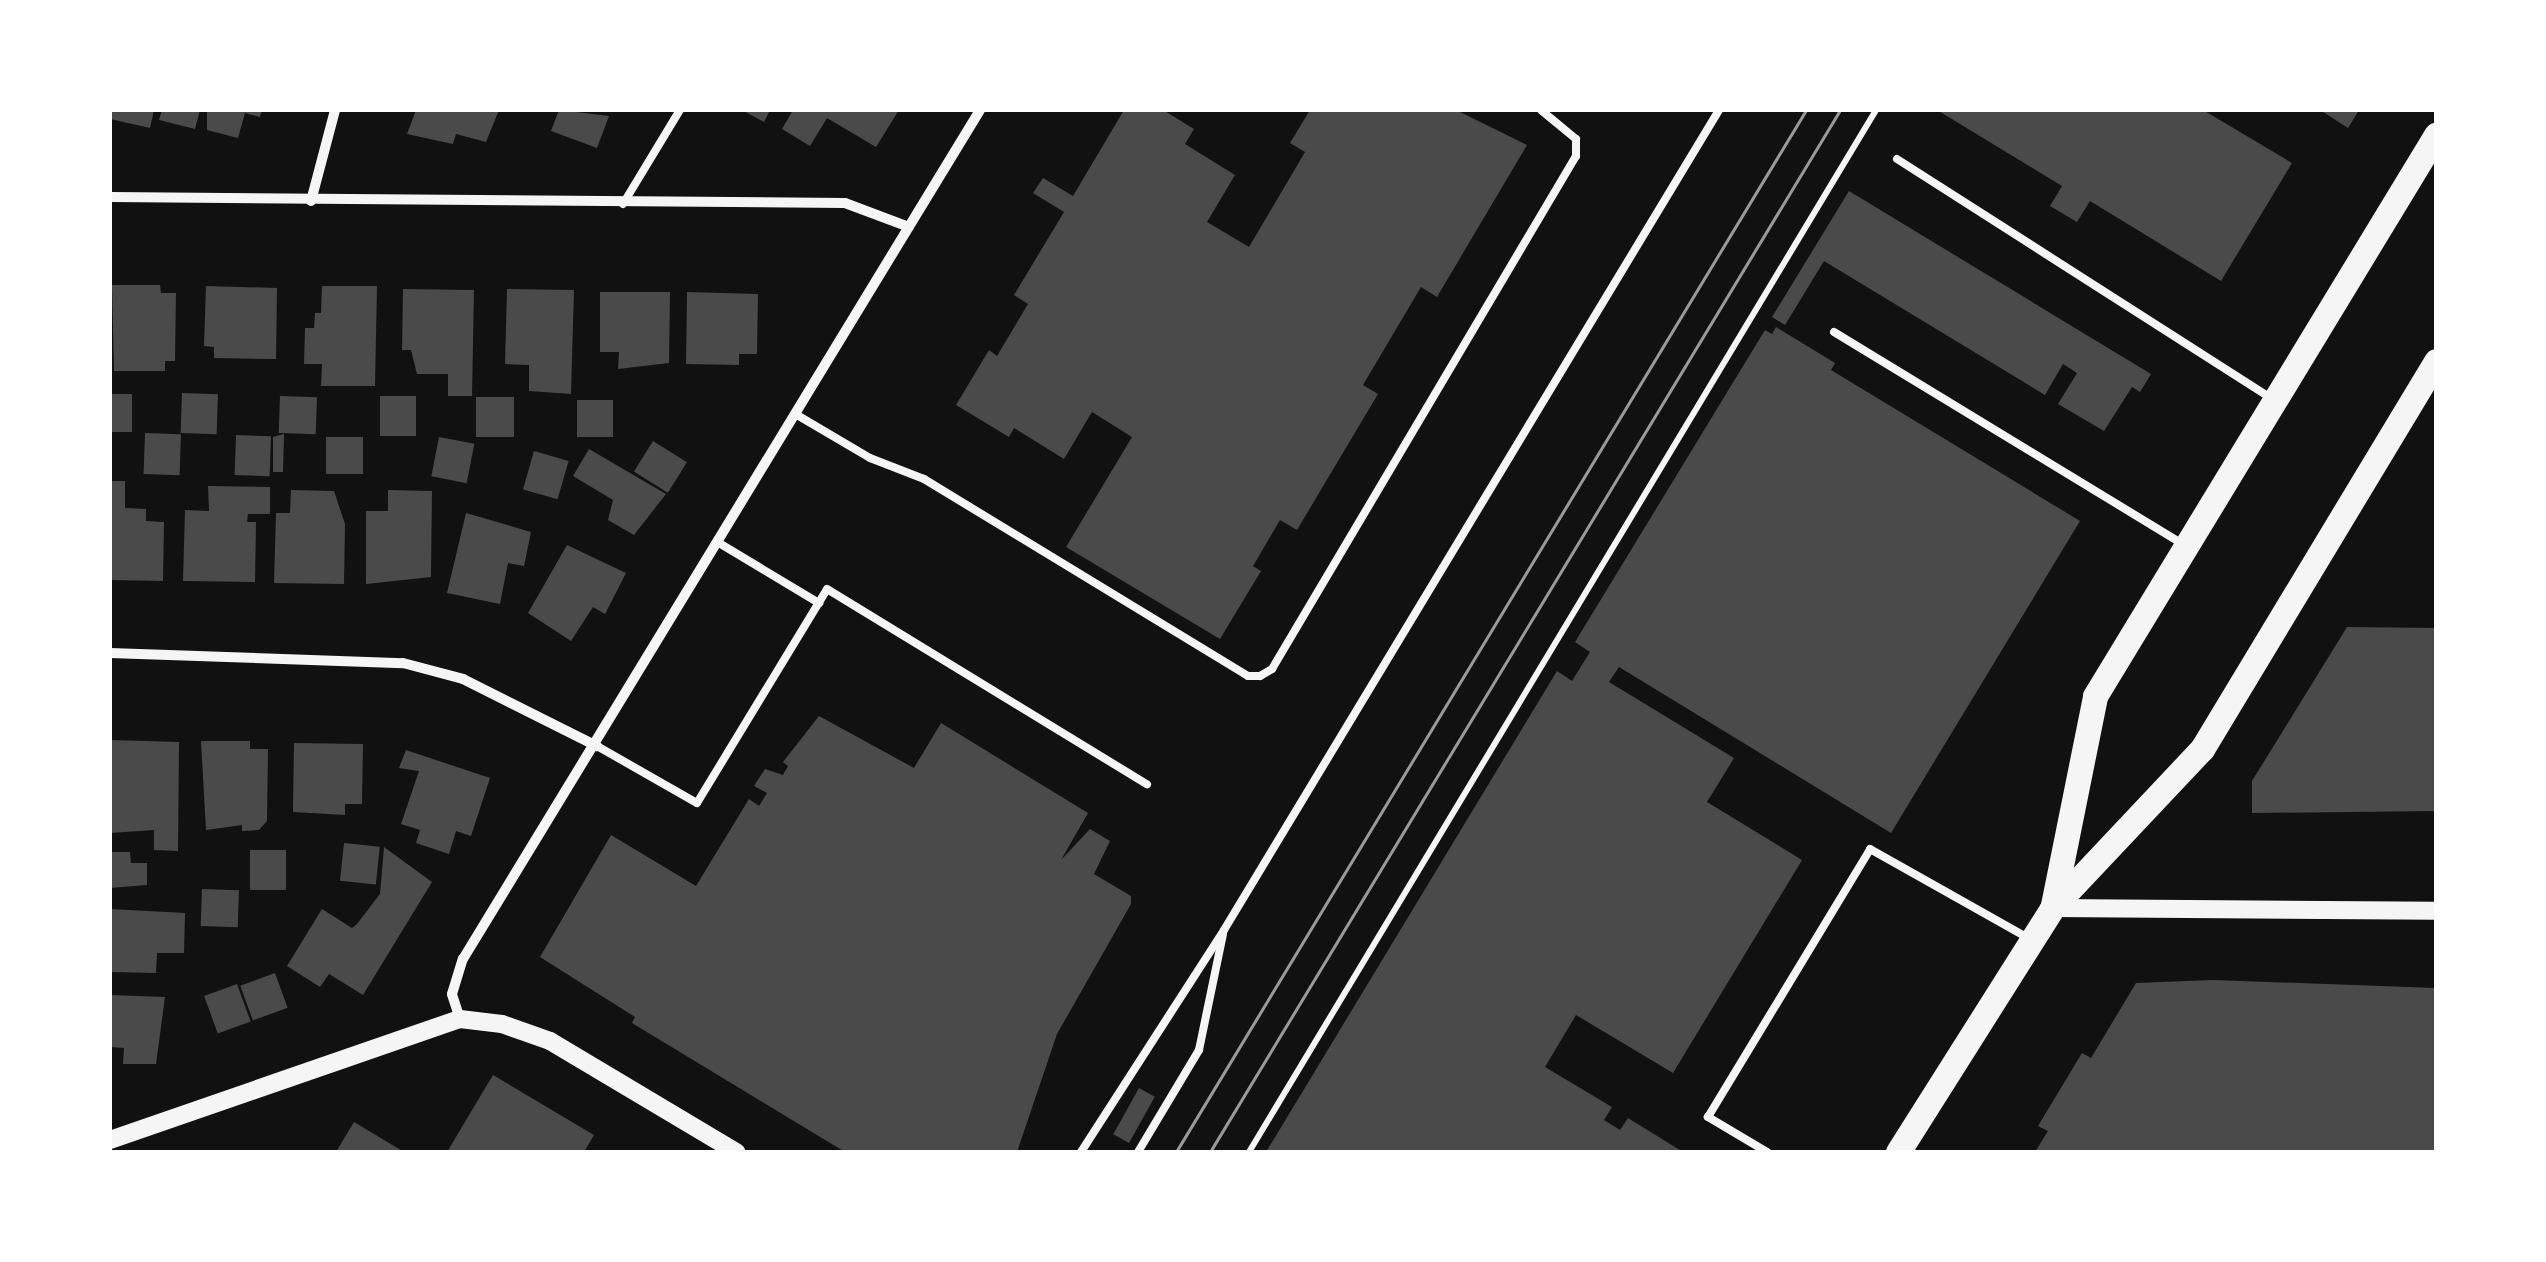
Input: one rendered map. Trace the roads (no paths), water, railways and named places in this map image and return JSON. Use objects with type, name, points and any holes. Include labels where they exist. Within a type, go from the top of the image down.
[{"type":"main road","points":[[2052,908],[2095,696],[2436,134]]},
{"type":"main road","points":[[1898,1152],[2052,908],[2202,749],[2436,361]]},
{"type":"street","points":[[311,201],[335,110]]},
{"type":"street","points":[[460,1020],[452,994],[464,959],[597,746],[980,110]]},
{"type":"street","points":[[110,197],[624,204],[845,202],[909,227]]},
{"type":"street","points":[[110,654],[403,663],[463,679],[597,746]]},
{"type":"street","points":[[2052,908],[2436,911]]},
{"type":"street","points":[[110,1140],[460,1020],[502,1024],[550,1041],[736,1152]]},
{"type":"lane","points":[[624,204],[680,110]]},
{"type":"lane","points":[[797,415],[870,458],[924,479],[1248,676],[1260,676],[1272,668],[1576,156],[1576,139],[1541,110]]},
{"type":"lane","points":[[1080,1152],[1224,930],[1719,110]]},
{"type":"lane","points":[[1897,159],[2274,401]]},
{"type":"lane","points":[[1834,332],[2186,546]]},
{"type":"lane","points":[[720,543],[819,602]]},
{"type":"lane","points":[[597,746],[697,803],[827,589],[1147,784]]},
{"type":"lane","points":[[1767,1152],[1708,1117],[1870,849],[2032,940]]},
{"type":"lane","points":[[1138,1152],[1199,1050],[1224,930]]},
{"type":"tram line","points":[[1176,1152],[1806,110]]},
{"type":"tram line","points":[[1210,1152],[1840,110]]}]
